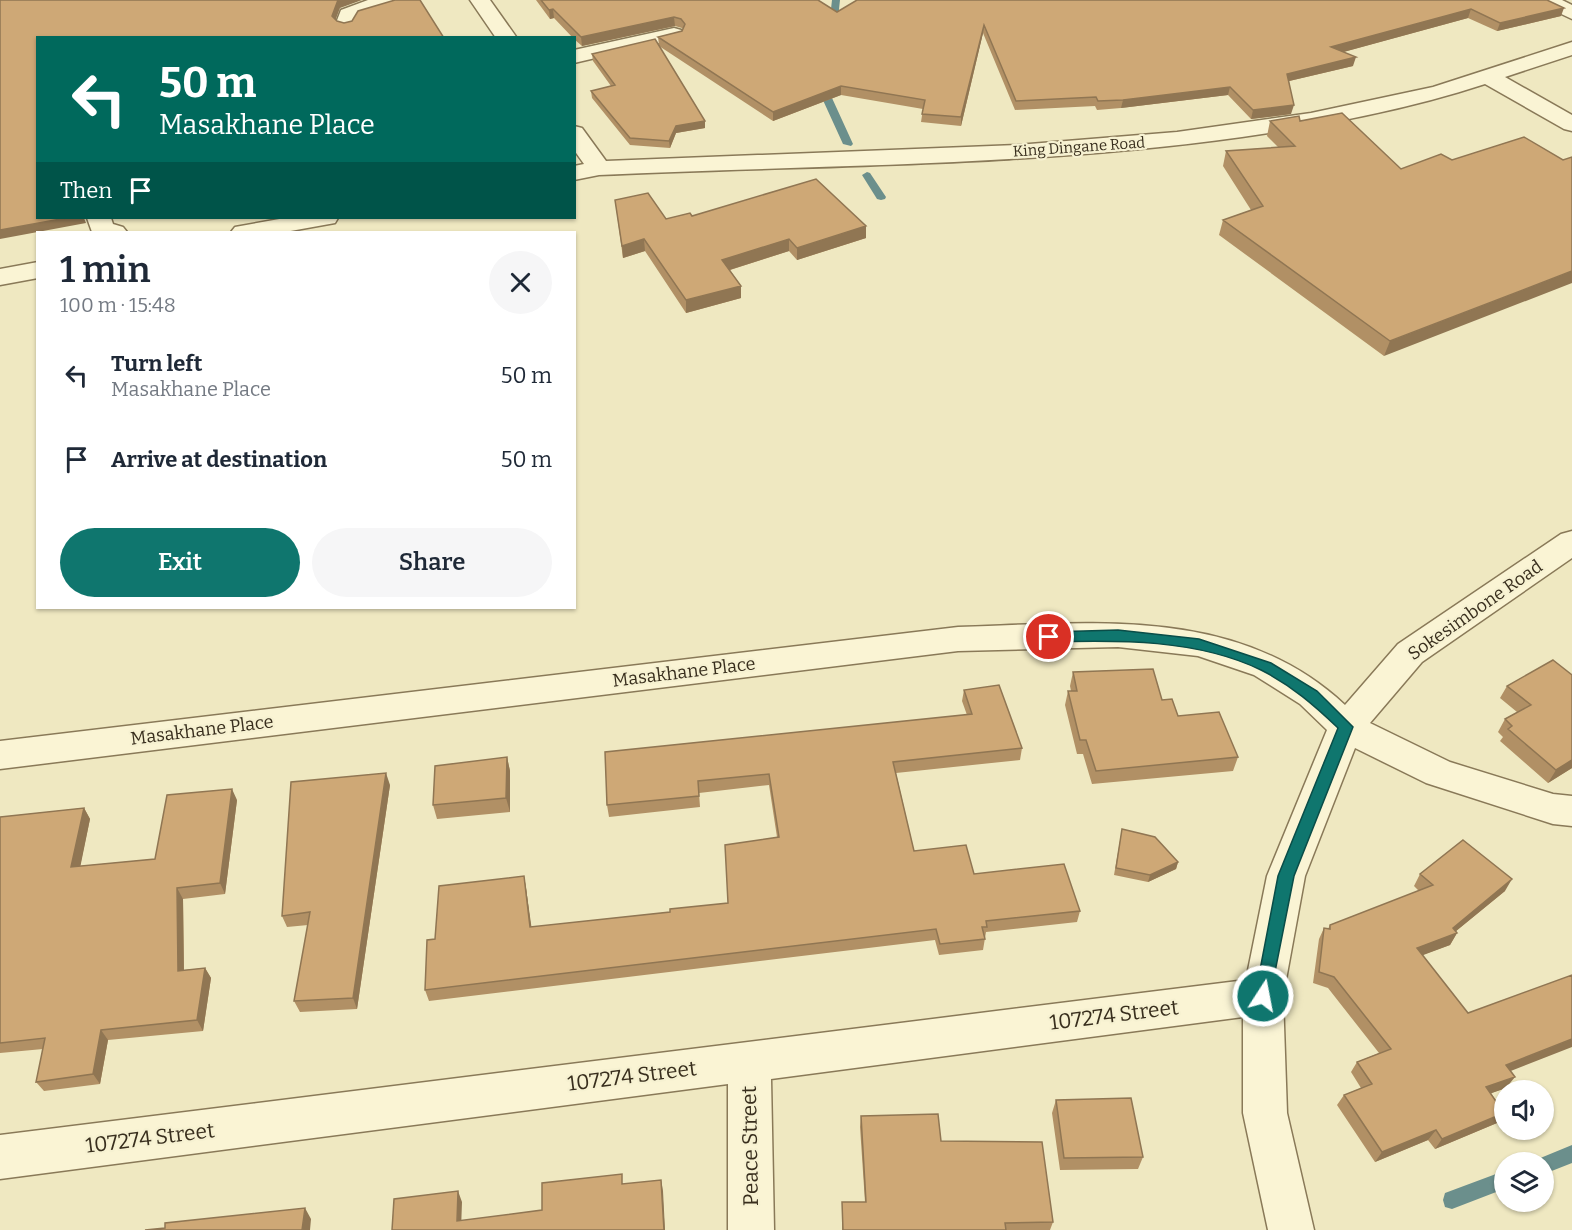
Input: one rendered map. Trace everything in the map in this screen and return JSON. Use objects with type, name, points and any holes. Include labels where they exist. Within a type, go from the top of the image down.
[{"type":"street","points":[[346,23],[348,14],[360,8],[395,0]]},
{"type":"street","points":[[480,0],[506,36]]},
{"type":"street","points":[[1547,0],[1572,13]]},
{"type":"street","points":[[576,57],[674,34]]},
{"type":"street","name":"King Dingane Road","points":[[576,172],[599,168],[1017,152],[1177,139],[1311,120],[1439,92],[1572,48]]},
{"type":"street","points":[[1486,76],[1572,124]]},
{"type":"street","points":[[576,136],[599,168]]},
{"type":"street","points":[[99,219],[102,230],[108,231]]},
{"type":"street","points":[[250,231],[320,219]]},
{"type":"street","points":[[0,277],[36,270]]},
{"type":"street","name":"Sokesimbone Road","points":[[1291,1230],[1265,1113],[1263,996],[1286,876],[1346,727],[1410,653],[1572,542]]},
{"type":"street","name":"Masakhane Place","points":[[0,755],[958,639],[1118,635],[1199,644],[1266,666],[1312,695],[1346,727],[1439,773],[1553,810],[1572,811]]},
{"type":"street","name":"107274 Street","points":[[0,1157],[1263,996]]},
{"type":"street","name":"Peace Street","points":[[749,1061],[751,1230]]},
{"type":"building","points":[[0,0],[338,0],[332,16],[344,23],[352,21],[358,11],[395,0],[420,0],[443,36],[36,36],[36,219],[60,219],[0,230]]},
{"type":"building","points":[[541,0],[818,0],[837,12],[857,0],[1547,0],[1564,8],[1500,23],[1471,9],[1331,47],[1356,57],[1287,74],[1294,105],[1253,110],[1230,87],[1123,100],[1098,101],[1096,97],[1016,101],[984,25],[961,117],[922,114],[925,100],[841,86],[773,112],[658,37],[682,31],[685,24],[681,19],[674,17],[581,37],[553,9],[549,10]]},
{"type":"building","points":[[655,39],[705,121],[676,126],[669,141],[630,138],[591,91],[615,85],[592,54]]},
{"type":"building","points":[[1342,113],[1401,169],[1441,154],[1452,160],[1524,137],[1563,160],[1572,157],[1572,271],[1390,341],[1223,220],[1263,206],[1226,151],[1295,146],[1270,121],[1299,116],[1300,121]]},
{"type":"building","points":[[816,179],[866,226],[797,248],[789,239],[722,260],[741,286],[686,300],[644,239],[622,246],[615,200],[648,193],[666,219],[690,213],[692,216]]},
{"type":"building","points":[[1553,660],[1572,675],[1572,760],[1556,770],[1508,729],[1512,726],[1505,719],[1531,705],[1507,686]]},
{"type":"building","points":[[1153,669],[1162,700],[1172,699],[1178,716],[1219,712],[1238,757],[1096,771],[1086,740],[1080,740],[1068,691],[1077,691],[1073,672]]},
{"type":"building","points":[[999,685],[1022,748],[893,762],[914,851],[966,845],[974,874],[1064,864],[1080,911],[986,921],[987,927],[982,927],[985,939],[940,944],[936,929],[425,990],[427,940],[435,939],[439,886],[524,876],[530,927],[670,912],[670,909],[728,903],[725,845],[779,837],[769,774],[698,781],[699,796],[607,805],[605,752],[972,714],[964,690]]},
{"type":"building","points":[[507,757],[506,798],[433,805],[435,766]]},
{"type":"building","points":[[386,773],[353,998],[294,1001],[310,912],[282,916],[291,782]]},
{"type":"building","points":[[232,789],[220,883],[177,888],[178,971],[205,968],[197,1020],[101,1030],[93,1074],[36,1082],[45,1038],[0,1043],[0,817],[84,808],[71,867],[155,859],[167,795]]},
{"type":"building","points":[[1122,829],[1155,837],[1178,862],[1150,875],[1116,868]]},
{"type":"building","points":[[1463,840],[1512,879],[1453,928],[1457,933],[1417,948],[1468,1013],[1572,975],[1572,1039],[1506,1065],[1515,1077],[1494,1080],[1494,1084],[1486,1087],[1494,1099],[1494,1117],[1442,1139],[1436,1130],[1382,1152],[1344,1095],[1372,1084],[1357,1062],[1391,1049],[1334,977],[1319,972],[1324,928],[1330,929],[1330,925],[1433,885],[1420,874]]},
{"type":"building","points":[[1131,1098],[1143,1157],[1064,1158],[1056,1100]]},
{"type":"building","points":[[938,1114],[941,1141],[1042,1142],[1053,1222],[1005,1223],[1006,1230],[843,1230],[842,1202],[866,1202],[861,1116]]},
{"type":"building","points":[[622,1174],[622,1184],[661,1180],[664,1230],[392,1230],[394,1199],[458,1191],[457,1221],[542,1210],[542,1183]]},
{"type":"building","points":[[305,1208],[302,1230],[145,1230],[165,1228],[165,1223]]},
{"type":"waterway","points":[[833,27],[836,0]]},
{"type":"waterway","points":[[828,82],[827,98],[848,144]]},
{"type":"waterway","points":[[867,175],[881,197]]},
{"type":"waterway","points":[[1554,1161],[1572,1154]]},
{"type":"waterway","points":[[1452,1200],[1494,1184]]},
{"type":"route","points":[[1049,637],[1118,635],[1199,644],[1266,666],[1312,695],[1346,727],[1286,876],[1263,996]]}]
